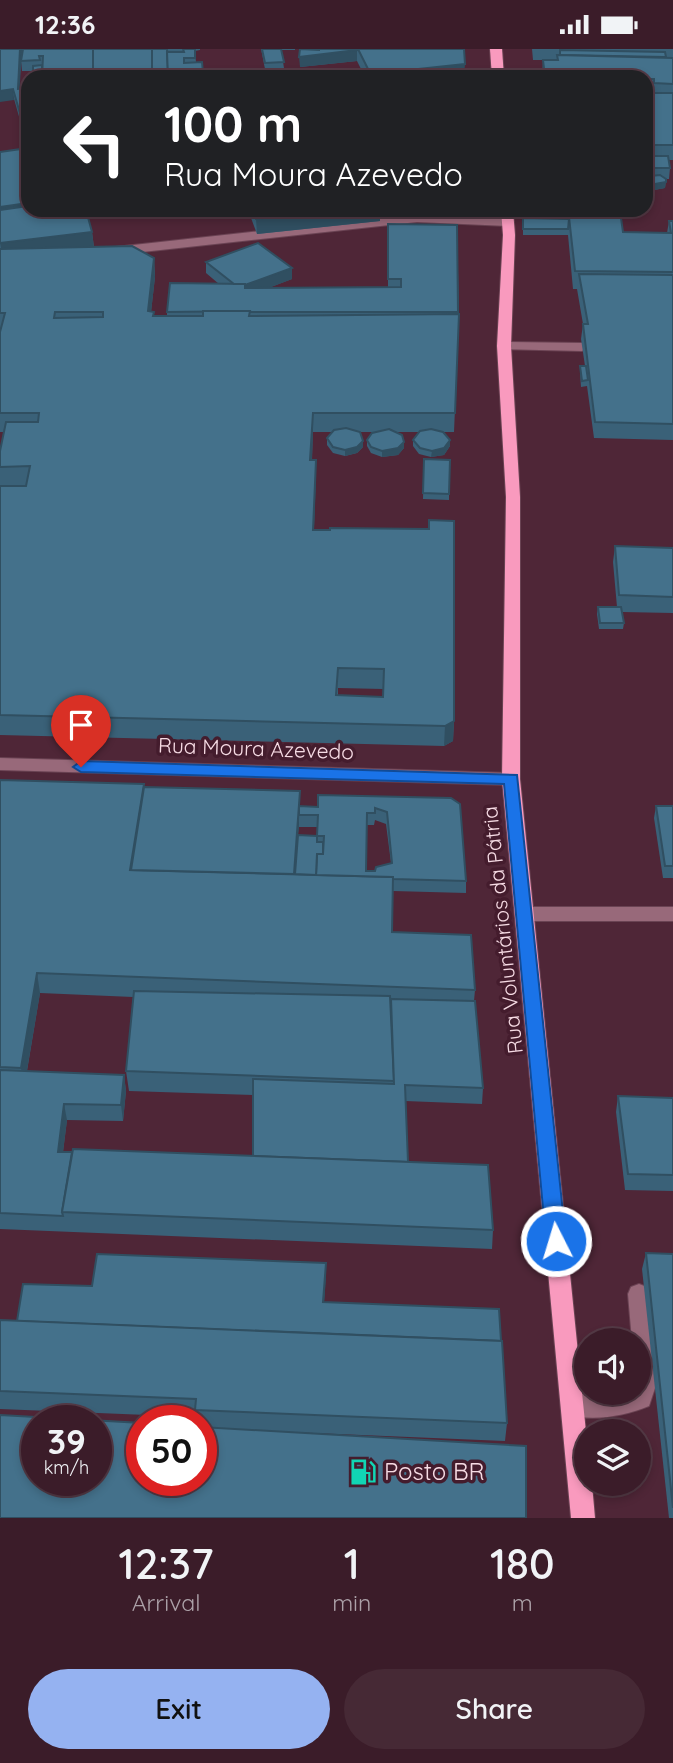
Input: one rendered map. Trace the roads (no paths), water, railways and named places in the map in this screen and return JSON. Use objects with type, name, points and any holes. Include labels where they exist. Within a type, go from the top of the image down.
[{"type":"main road","points":[[496,49],[498,70]]},
{"type":"main road","name":"Rua Voluntários da Pátria","points":[[507,217],[504,346],[513,496],[511,779],[583,1518]]},
{"type":"street","points":[[104,253],[417,218],[462,217]]},
{"type":"street","points":[[504,346],[582,347]]},
{"type":"street","name":"Rua Moura Azevedo","points":[[0,764],[511,779]]},
{"type":"street","points":[[524,914],[673,914]]},
{"type":"street","points":[[572,1405],[618,1405],[641,1398],[647,1379],[639,1294]]},
{"type":"place","name":"Posto BR","points":[[363,1472]]}]
